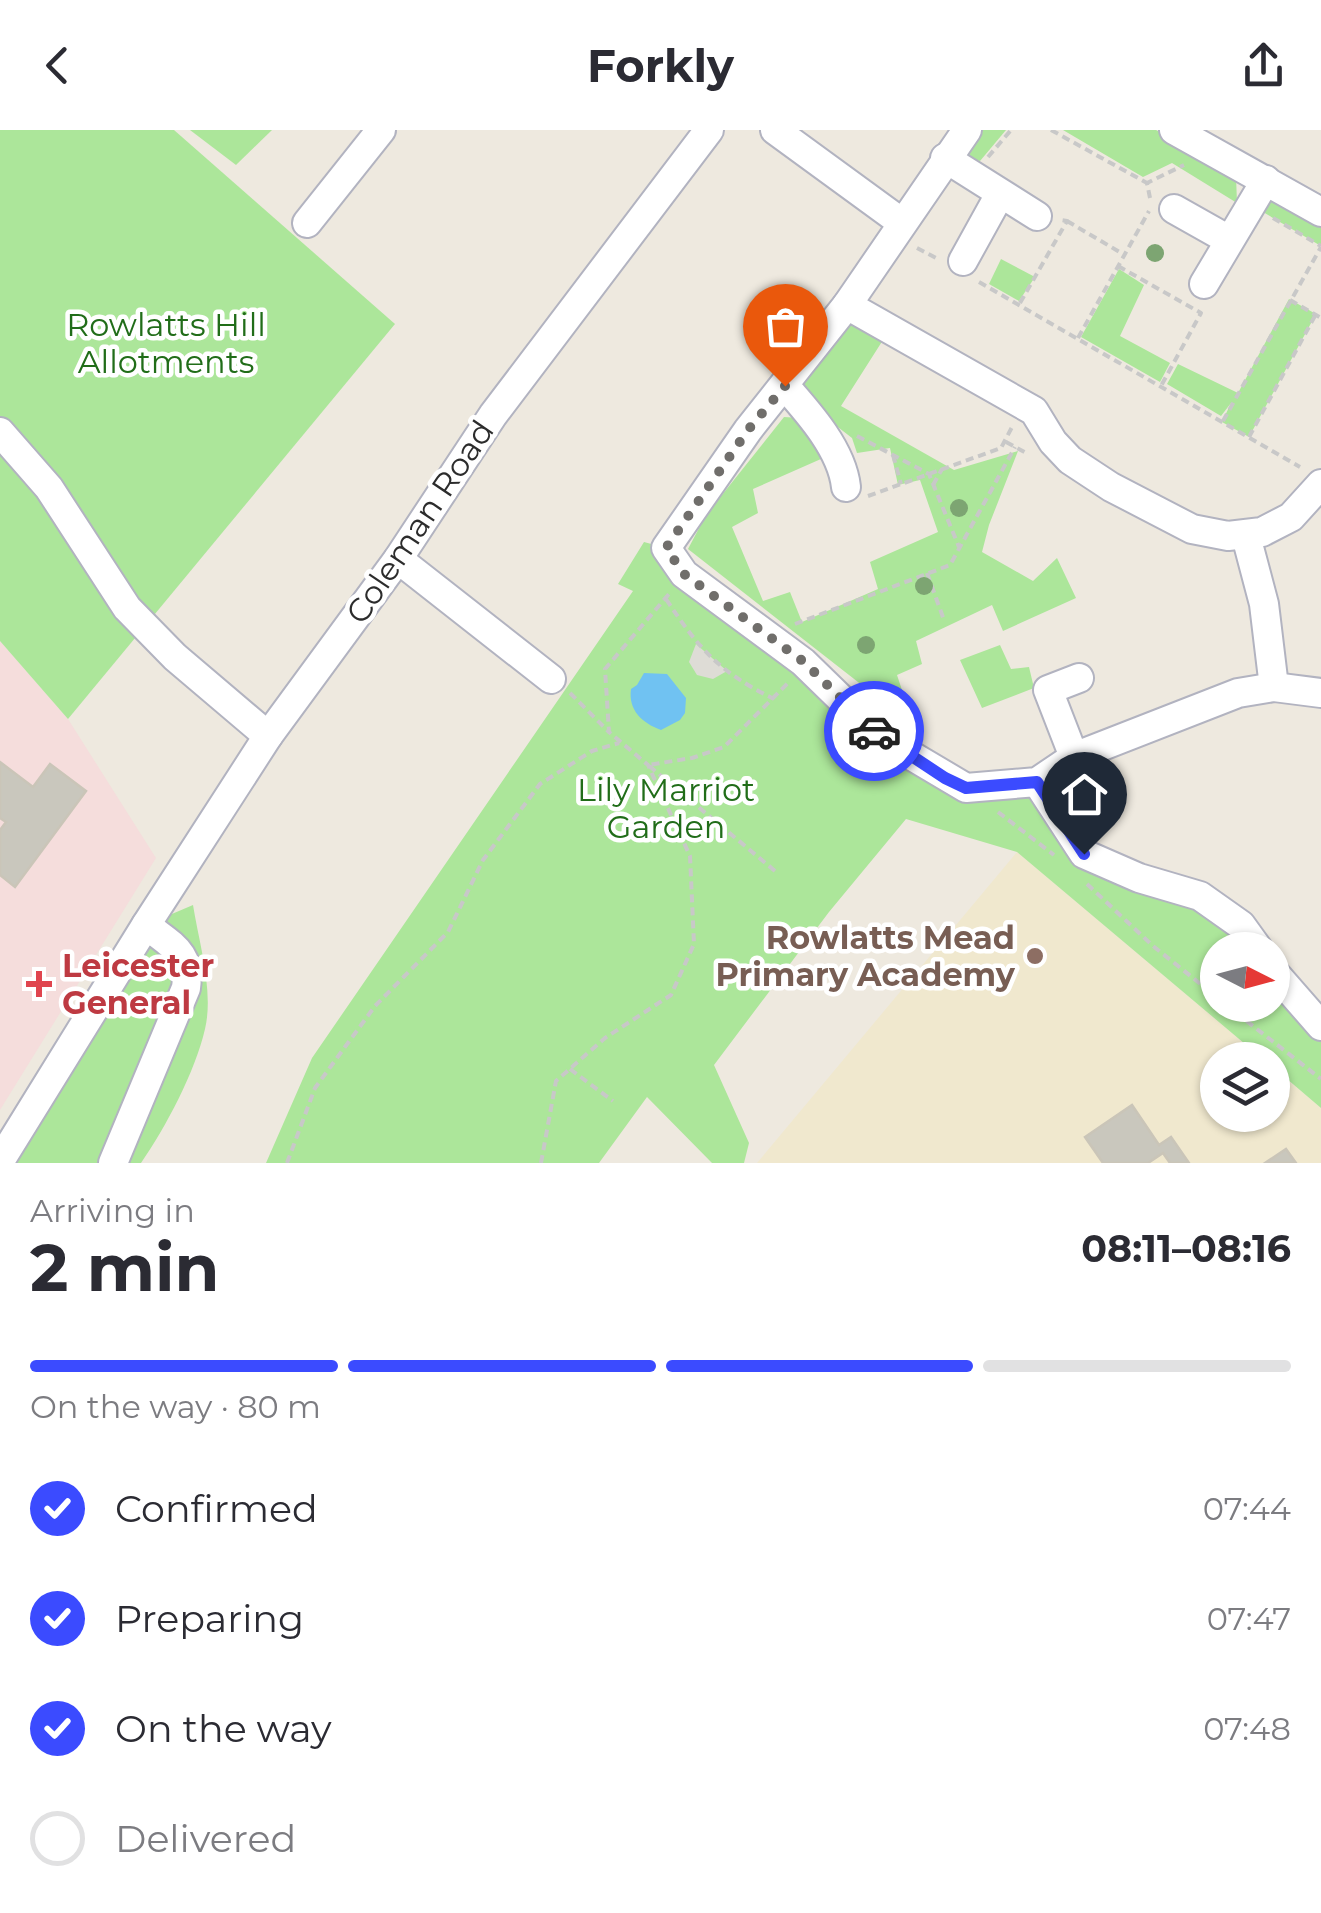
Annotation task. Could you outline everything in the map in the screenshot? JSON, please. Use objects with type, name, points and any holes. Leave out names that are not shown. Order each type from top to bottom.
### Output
[{"type":"street","points":[[307,222],[381,130]]},
{"type":"street","name":"Coleman Road","points":[[0,1161],[268,736],[398,560],[493,415],[710,130]]},
{"type":"street","points":[[775,130],[902,222]]},
{"type":"street","points":[[967,130],[848,306],[748,430],[666,548],[684,574],[769,634],[826,682],[880,737],[966,788],[1037,782],[1074,758],[1238,694],[1274,687],[1321,693]]},
{"type":"street","points":[[1174,130],[1321,212]]},
{"type":"street","points":[[945,158],[1037,216]]},
{"type":"street","points":[[1204,284],[1266,180]]},
{"type":"street","points":[[968,270],[1000,194]]},
{"type":"street","points":[[1174,208],[1229,240]]},
{"type":"street","points":[[848,306],[1034,411],[1053,442],[1070,460],[1111,487],[1192,529],[1246,536],[1290,517],[1314,477]]},
{"type":"street","points":[[785,386],[808,412],[837,458],[846,486]]},
{"type":"street","points":[[0,432],[50,488],[127,608],[175,657],[268,736]]},
{"type":"street","points":[[1246,536],[1264,604],[1274,687]]},
{"type":"street","points":[[398,560],[551,678]]},
{"type":"street","points":[[1074,758],[1048,690],[1079,678]]},
{"type":"street","points":[[1037,782],[1084,854],[1138,878],[1200,896],[1241,924],[1246,932]]},
{"type":"street","points":[[113,1163],[186,988],[189,966],[180,953],[146,925]]},
{"type":"street","points":[[1290,991],[1321,1026]]},
{"type":"path","points":[[971,177],[1011,130]]},
{"type":"path","points":[[1051,130],[1147,183],[1152,208],[1078,338]]},
{"type":"path","points":[[1147,183],[1185,164],[1204,147]]},
{"type":"path","points":[[1222,422],[1321,246],[1251,205]]},
{"type":"path","points":[[1037,216],[1067,221],[1124,254]]},
{"type":"path","points":[[1020,304],[1067,221]]},
{"type":"path","points":[[1118,266],[1201,313],[1160,386]]},
{"type":"path","points":[[968,270],[1314,477]]},
{"type":"path","points":[[1250,437],[1318,316],[1290,300]]},
{"type":"path","points":[[846,486],[851,502],[1000,448],[1024,405]]},
{"type":"path","points":[[848,431],[929,474],[959,548]]},
{"type":"path","points":[[769,634],[950,564],[1015,447]]},
{"type":"path","points":[[893,455],[901,484]]},
{"type":"path","points":[[933,485],[942,469]]},
{"type":"path","points":[[928,573],[944,620]]},
{"type":"path","points":[[609,732],[606,670],[684,574]]},
{"type":"path","points":[[648,766],[724,747],[774,699],[741,683],[700,649],[665,598]]},
{"type":"path","points":[[551,678],[620,742],[775,871]]},
{"type":"path","points":[[287,1163],[315,1088],[375,1006],[448,932],[482,860],[540,784],[592,751],[620,742]]},
{"type":"path","points":[[541,1163],[556,1081],[604,1038],[671,995],[694,944],[690,856],[648,766]]},
{"type":"path","points":[[966,788],[1055,857]]},
{"type":"path","points":[[1082,880],[1200,983]]},
{"type":"path","points":[[1248,1022],[1321,1079]]},
{"type":"path","points":[[570,1069],[613,1101]]},
{"type":"shaded area","name":"Leicester General","points":[[0,641],[68,719],[156,858],[0,1110]]},
{"type":"shaded area","points":[[696,644],[727,671],[713,679],[697,675],[689,662]]},
{"type":"shaded area","name":"Rowlatts Mead Primary Academy","points":[[1017,852],[1200,1006],[1200,1022],[1219,1022],[1243,1042],[1200,1042],[1200,1132],[1290,1132],[1290,1082],[1321,1108],[1321,1163],[757,1163]]},
{"type":"green space","name":"Rowlatts Hill Allotments","points":[[0,130],[174,130],[395,324],[68,719],[0,641]]},
{"type":"green space","points":[[190,130],[272,130],[236,165]]},
{"type":"green space","points":[[982,130],[1006,130],[980,161],[969,158],[970,145]]},
{"type":"green space","points":[[1063,130],[1156,130],[1236,176],[1237,203],[1172,163],[1143,177]]},
{"type":"green space","points":[[1266,180],[1321,212],[1321,246],[1251,205]]},
{"type":"green space","points":[[1001,259],[1035,277],[1019,301],[989,284]]},
{"type":"green space","points":[[1119,269],[1144,285],[1120,336],[1170,363],[1160,382],[1081,337]]},
{"type":"green space","points":[[1289,299],[1316,314],[1249,437],[1222,422],[1231,403],[1221,416],[1167,384],[1178,364],[1238,393]]},
{"type":"green space","points":[[846,307],[890,329],[841,406],[954,470],[1018,451],[982,552],[1033,581],[1057,558],[1076,598],[1003,631],[992,605],[916,641],[922,664],[897,675],[925,759],[881,715],[881,700],[688,549],[706,515],[784,417],[800,418],[830,455],[753,489],[758,513],[732,527],[763,601],[790,592],[802,622],[878,589],[870,562],[938,532],[920,480],[898,485],[890,448],[857,453],[852,438],[785,386]]},
{"type":"green space","name":"Lily Marriot Garden","points":[[644,542],[666,548],[945,778],[1037,782],[1084,854],[1200,896],[1241,932],[1200,932],[1200,1006],[1017,852],[906,819],[829,912],[714,1065],[749,1143],[744,1163],[712,1163],[647,1097],[599,1163],[266,1163],[312,1058],[633,591],[618,584]]},
{"type":"green space","points":[[1000,645],[1011,669],[1029,667],[1034,688],[982,708],[960,660]]},
{"type":"green space","points":[[193,905],[207,983],[205,1029],[179,1099],[141,1163],[0,1163],[146,925]]},
{"type":"green space","name":"Lily Marriot Garden","points":[[1290,985],[1321,1024],[1321,1108],[1290,1082],[1290,1042],[1243,1042],[1219,1022],[1290,1022]]},
{"type":"water","points":[[644,673],[667,674],[686,698],[680,720],[661,730],[642,719],[632,703],[631,689]]},
{"type":"building","points":[[0,762],[33,787],[50,764],[86,791],[15,887],[0,875],[0,830],[6,822],[0,818]]},
{"type":"building","points":[[1132,1105],[1159,1145],[1171,1137],[1189,1163],[1170,1163],[1163,1153],[1148,1163],[1103,1163],[1085,1137]]},
{"type":"building","points":[[1286,1149],[1296,1163],[1265,1163]]},
{"type":"way so far","points":[[785,386],[748,430],[666,548],[684,574],[804,662],[874,731]]},
{"type":"place","name":"Rowlatts Mead Primary Academy","points":[[1035,956]]},
{"type":"place","name":"Leicester General","points":[[39,984]]},
{"type":"route","points":[[874,731],[966,788],[1037,782],[1084,854]]}]
